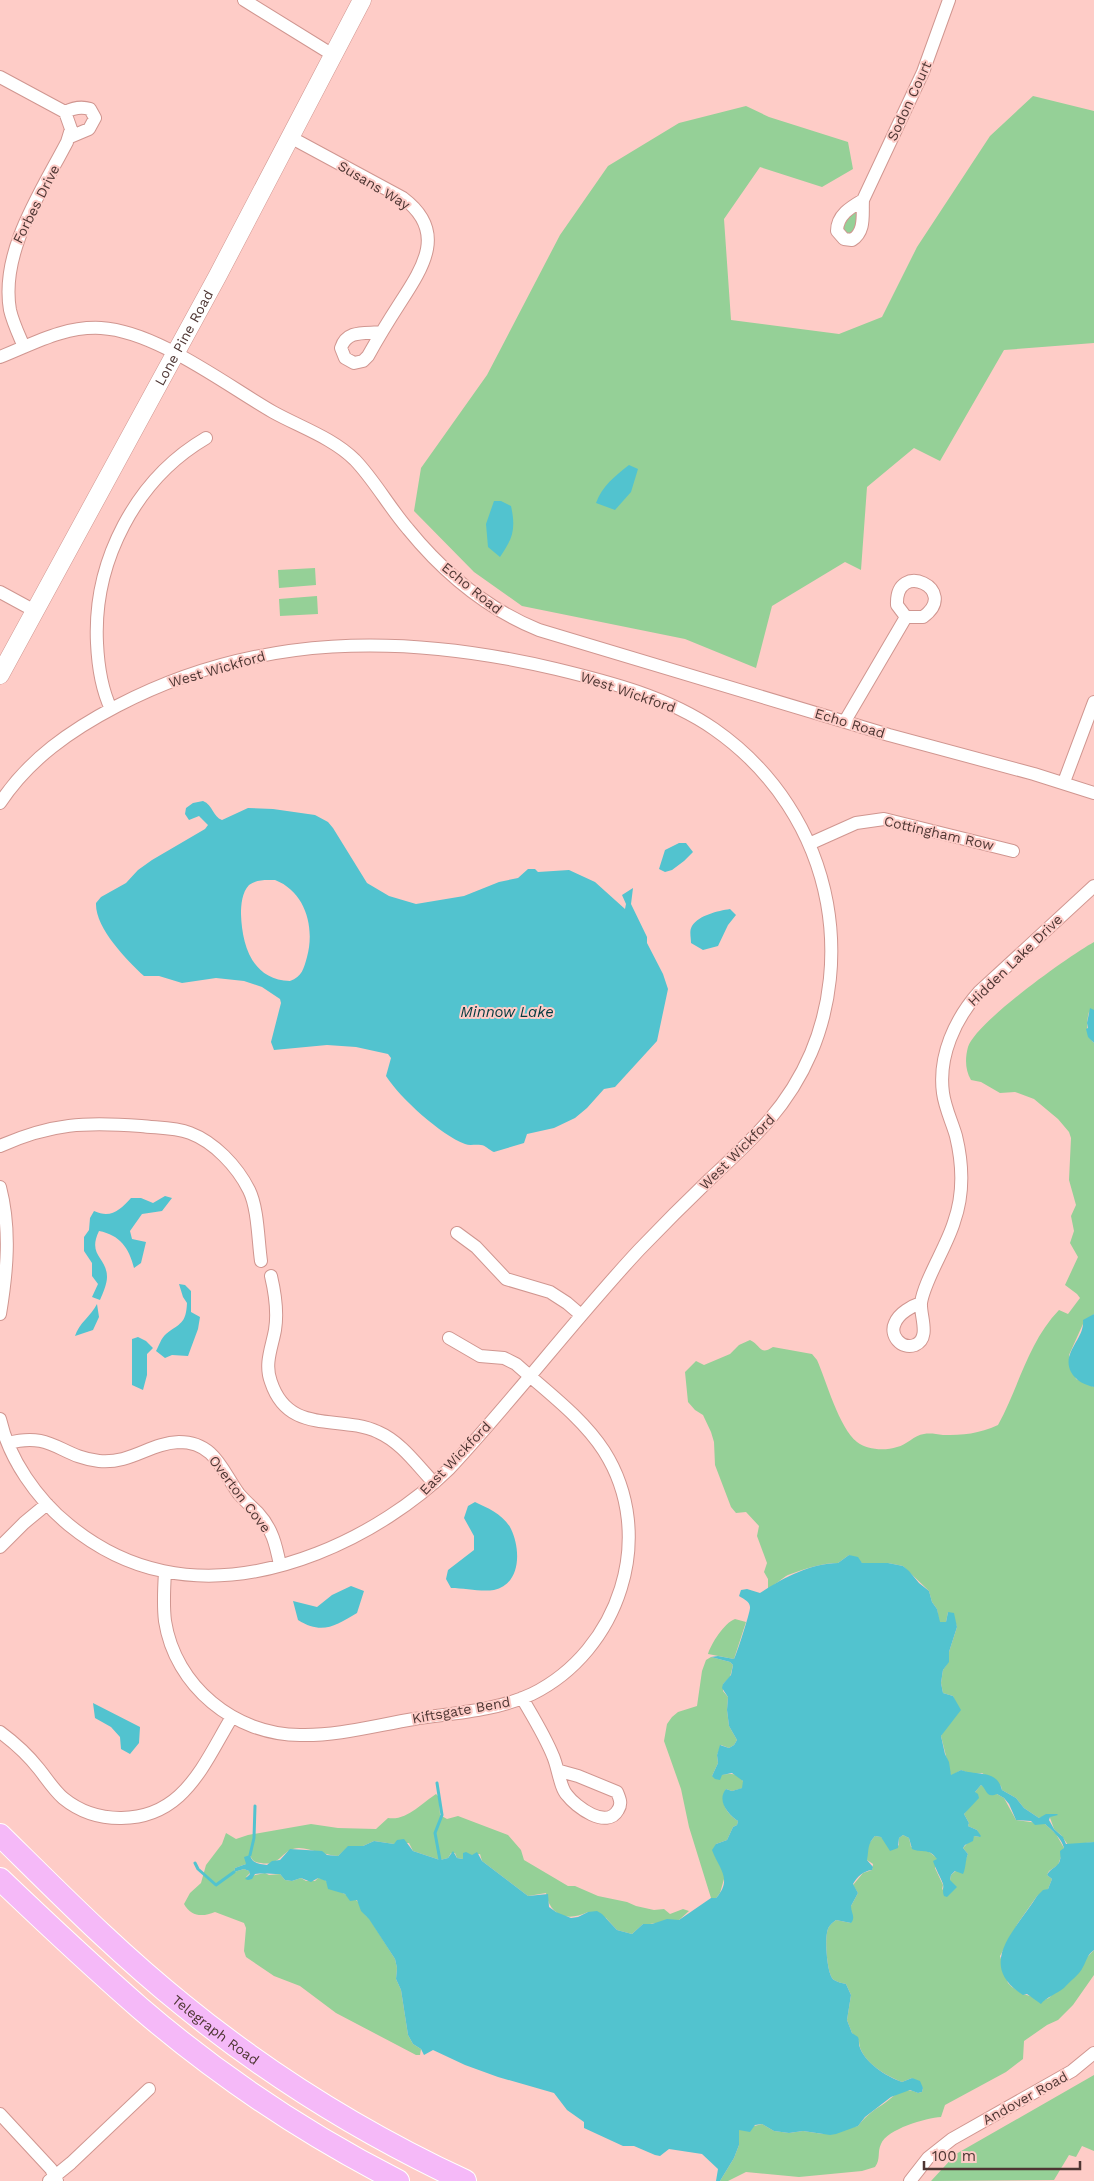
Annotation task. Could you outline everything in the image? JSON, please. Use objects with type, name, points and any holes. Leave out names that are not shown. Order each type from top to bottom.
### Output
[{"type":"highway","name":"Telegraph Road","points":[[0,1834],[128,1958],[219,2034],[276,2075],[349,2121],[397,2148],[465,2181]]},
{"type":"highway","points":[[0,1879],[126,1996],[194,2051],[267,2105],[349,2155],[398,2181]]},
{"type":"street","points":[[244,0],[334,54]]},
{"type":"street","name":"Lone Pine Road","points":[[0,675],[175,354],[362,0]]},
{"type":"street","name":"Sodon Court","points":[[863,200],[923,72],[948,0]]},
{"type":"street","points":[[0,77],[67,117],[85,108],[90,109],[95,118],[89,129],[70,137]]},
{"type":"street","name":"Forbes Drive","points":[[24,347],[9,304],[7,285],[10,260],[21,230],[70,137],[67,117]]},
{"type":"street","name":"Susans Way","points":[[290,137],[403,198],[416,210],[425,224],[428,240],[424,264],[382,332]]},
{"type":"street","name":"Echo Road","points":[[0,357],[62,332],[100,328],[131,333],[175,354],[345,452],[364,470],[407,529],[428,552],[478,596],[511,618],[539,630],[889,735],[1064,782],[1094,793]]},
{"type":"street","points":[[111,709],[106,699],[100,673],[96,632],[101,588],[111,552],[127,520],[149,487],[172,463],[192,446],[206,438]]},
{"type":"street","points":[[0,592],[35,611]]},
{"type":"street","points":[[845,721],[906,617]]},
{"type":"street","name":"West Wickford","points":[[0,803],[17,780],[50,747],[111,709],[160,685],[207,668],[242,659],[288,650],[347,645],[389,645],[442,649],[521,662],[572,673],[649,696],[704,723],[743,753],[768,779],[791,809],[809,844],[818,866],[826,898],[830,927],[831,966],[824,1012],[812,1052],[785,1102],[767,1125],[653,1236],[581,1315],[530,1376]]},
{"type":"street","points":[[1064,782],[1094,702]]},
{"type":"street","name":"Cottingham Row","points":[[809,844],[856,823],[884,819],[1013,851]]},
{"type":"street","name":"Hidden Lake Drive","points":[[921,1303],[950,1233],[961,1194],[959,1151],[945,1106],[942,1078],[952,1032],[968,1004],[979,992],[1094,886]]},
{"type":"street","points":[[0,1146],[38,1131],[71,1124],[169,1128],[190,1133],[219,1151],[245,1183],[252,1199],[261,1261]]},
{"type":"street","points":[[0,1187],[6,1222],[7,1260],[0,1314]]},
{"type":"street","points":[[457,1233],[476,1247],[506,1279],[550,1292],[581,1315]]},
{"type":"street","points":[[271,1276],[276,1321],[269,1352],[268,1371],[270,1381],[280,1399],[294,1412],[313,1421],[358,1425],[379,1432],[399,1446],[434,1484]]},
{"type":"street","name":"Kiftsgate Bend","points":[[166,1572],[164,1606],[166,1623],[176,1655],[195,1686],[216,1706],[232,1717],[248,1725],[272,1732],[312,1735],[484,1708],[522,1698],[547,1686],[571,1667],[584,1655],[601,1633],[620,1594],[629,1547],[628,1524],[616,1475],[604,1451],[581,1423],[530,1376],[510,1360],[480,1356],[449,1338]]},
{"type":"street","name":"East Wickford","points":[[0,1418],[8,1443],[22,1468],[47,1504],[73,1527],[102,1547],[143,1566],[166,1572],[207,1575],[226,1574],[280,1565],[317,1553],[357,1535],[394,1514],[434,1484],[530,1376]]},
{"type":"street","name":"Overton Cove","points":[[8,1443],[27,1439],[44,1440],[78,1457],[101,1461],[125,1460],[170,1443],[181,1442],[203,1449],[220,1462],[240,1494],[265,1522],[275,1542],[280,1565]]},
{"type":"street","points":[[0,1547],[24,1523],[47,1504]]},
{"type":"street","points":[[522,1698],[553,1754],[560,1771],[563,1790],[575,1802],[599,1817],[606,1818],[616,1814],[620,1806],[620,1798],[617,1792],[578,1776],[560,1771]]},
{"type":"street","points":[[0,1732],[22,1750],[54,1789],[70,1803],[81,1810],[101,1816],[126,1818],[158,1810],[179,1796],[196,1775],[232,1717]]},
{"type":"street","name":"Andover Road","points":[[910,2181],[939,2148],[1077,2068],[1094,2053]]},
{"type":"street","points":[[53,2180],[149,2089]]},
{"type":"street","points":[[0,2114],[52,2170],[53,2180]]},
{"type":"green space","points":[[1033,96],[1094,111],[1094,343],[1004,350],[940,461],[914,448],[867,487],[861,570],[845,562],[772,606],[756,668],[685,639],[522,606],[474,572],[414,511],[421,468],[487,375],[560,235],[608,166],[679,123],[746,106],[769,117],[848,142],[853,169],[822,187],[760,167],[724,219],[731,320],[839,334],[882,317],[917,247],[990,136]]},
{"type":"green space","points":[[855,212],[858,223],[851,234],[846,233],[843,228],[844,221]]},
{"type":"green space","points":[[315,568],[316,585],[279,588],[278,570]]},
{"type":"green space","points":[[317,596],[318,614],[280,616],[279,599]]},
{"type":"green space","points":[[1094,942],[1094,1010],[1089,1012],[1087,1024],[1089,1037],[1094,1043],[1094,1314],[1083,1324],[1069,1355],[1076,1379],[1094,1387],[1094,1842],[1068,1845],[1054,1829],[1049,1815],[1039,1818],[1024,1808],[1016,1798],[1002,1790],[1001,1786],[982,1773],[971,1774],[961,1770],[951,1776],[941,1736],[957,1706],[953,1696],[943,1693],[941,1683],[943,1670],[947,1664],[957,1627],[954,1618],[948,1612],[946,1622],[939,1622],[937,1609],[932,1602],[929,1591],[903,1566],[888,1563],[862,1563],[849,1555],[838,1563],[819,1565],[788,1575],[768,1589],[768,1579],[764,1572],[767,1563],[757,1536],[759,1526],[746,1512],[736,1513],[731,1507],[715,1465],[714,1442],[711,1432],[703,1415],[688,1402],[685,1372],[696,1361],[704,1365],[730,1354],[739,1345],[750,1340],[762,1350],[773,1347],[812,1354],[817,1360],[844,1426],[857,1442],[871,1448],[897,1447],[924,1434],[964,1434],[978,1432],[998,1425],[1039,1336],[1059,1310],[1068,1314],[1080,1298],[1065,1285],[1078,1257],[1070,1243],[1074,1231],[1071,1216],[1076,1205],[1069,1180],[1071,1138],[1069,1132],[1058,1119],[1034,1099],[1015,1092],[1000,1093],[981,1082],[971,1080],[967,1068],[967,1051],[975,1036],[1005,1006],[1045,975]]},
{"type":"green space","points":[[735,1619],[746,1622],[734,1659],[708,1654],[718,1634]]},
{"type":"green space","points":[[711,1657],[730,1662],[733,1665],[730,1677],[723,1684],[723,1691],[728,1697],[729,1726],[737,1740],[729,1748],[721,1745],[717,1755],[718,1763],[712,1776],[736,1775],[742,1780],[744,1785],[743,1788],[732,1791],[726,1789],[724,1794],[725,1808],[738,1821],[727,1840],[716,1844],[715,1856],[724,1872],[724,1879],[720,1893],[716,1898],[711,1898],[689,1827],[681,1789],[664,1741],[667,1724],[672,1717],[678,1712],[697,1706],[702,1671],[706,1660]]},
{"type":"green space","points":[[981,1785],[1004,1798],[1016,1820],[1045,1824],[1056,1834],[1064,1848],[1058,1865],[1049,1871],[1047,1875],[1052,1879],[1048,1889],[1037,1896],[1018,1923],[1000,1956],[1008,1983],[1023,1994],[1044,2000],[1049,1998],[1094,1950],[1094,1975],[1073,2005],[1058,2020],[1047,2025],[1024,2041],[1023,2059],[1006,2072],[945,2105],[941,2117],[908,2125],[891,2134],[881,2144],[875,2167],[862,2171],[799,2177],[746,2172],[728,2181],[720,2181],[734,2158],[739,2145],[739,2130],[762,2124],[774,2131],[789,2133],[803,2131],[823,2134],[858,2126],[872,2112],[902,2091],[922,2092],[923,2088],[912,2078],[902,2082],[881,2071],[863,2055],[859,2041],[852,2033],[847,2020],[851,1995],[846,1984],[834,1980],[830,1972],[826,1937],[830,1925],[836,1920],[851,1923],[851,1906],[858,1893],[853,1885],[863,1873],[872,1870],[873,1864],[867,1860],[867,1846],[875,1836],[881,1837],[895,1848],[899,1845],[899,1838],[903,1835],[909,1838],[911,1847],[928,1851],[938,1859],[935,1868],[943,1885],[942,1890],[950,1880],[951,1875],[964,1864],[968,1854],[963,1848],[974,1836],[980,1837],[977,1830],[968,1826],[969,1823],[964,1814],[971,1805],[975,1792]]},
{"type":"green space","points":[[436,1794],[439,1797],[440,1815],[447,1819],[458,1816],[508,1835],[521,1850],[524,1860],[568,1886],[575,1886],[598,1896],[627,1902],[636,1906],[654,1910],[664,1909],[670,1914],[683,1909],[689,1911],[679,1920],[643,1924],[632,1934],[617,1930],[606,1918],[588,1912],[573,1916],[561,1915],[551,1907],[546,1893],[528,1896],[482,1861],[480,1854],[464,1856],[463,1859],[457,1858],[455,1853],[451,1853],[448,1858],[440,1860],[413,1851],[409,1843],[394,1844],[374,1841],[363,1846],[349,1846],[338,1856],[299,1848],[289,1851],[268,1864],[256,1862],[250,1855],[246,1864],[235,1868],[234,1872],[244,1869],[249,1871],[250,1873],[246,1877],[265,1873],[269,1875],[280,1874],[285,1880],[292,1881],[301,1878],[306,1881],[315,1881],[318,1878],[324,1879],[335,1889],[358,1901],[364,1914],[369,1918],[395,1959],[397,1968],[396,1979],[401,1990],[408,2035],[413,2044],[421,2049],[420,2055],[416,2055],[336,2013],[300,1986],[274,1976],[246,1957],[244,1951],[246,1928],[244,1923],[215,1912],[206,1915],[194,1914],[184,1904],[190,1893],[201,1883],[206,1865],[222,1844],[226,1833],[236,1839],[248,1835],[311,1824],[338,1828],[376,1829],[388,1818],[402,1817],[408,1814]]},
{"type":"green space","points":[[1094,2075],[1094,2151],[1082,2146],[1076,2157],[1069,2155],[1054,2180],[931,2181],[956,2154]]},
{"type":"water","points":[[629,465],[638,469],[631,492],[615,510],[596,503],[605,486]]},
{"type":"water","points":[[494,501],[501,501],[511,506],[513,521],[511,539],[500,557],[488,547],[486,524]]},
{"type":"water","name":"Minnow Lake","points":[[203,801],[222,820],[248,808],[273,809],[315,815],[328,822],[333,828],[367,883],[389,896],[416,904],[464,896],[499,882],[518,878],[528,869],[535,869],[538,872],[569,870],[595,882],[625,909],[626,904],[622,895],[633,888],[631,904],[668,989],[657,1041],[615,1087],[604,1089],[575,1118],[554,1128],[527,1134],[524,1143],[494,1152],[483,1145],[467,1145],[444,1133],[411,1105],[386,1076],[391,1058],[388,1054],[356,1047],[327,1045],[274,1050],[271,1042],[281,1003],[280,999],[262,987],[244,981],[216,978],[182,983],[159,976],[144,976],[113,943],[97,913],[96,903],[101,897],[126,883],[138,870],[152,860],[205,829],[208,825],[199,816],[189,820],[185,814],[186,808],[193,803]],"holes":[[[275,880],[286,886],[301,902],[306,912],[310,934],[307,957],[303,968],[300,975],[290,981],[277,979],[258,968],[247,949],[241,914],[243,895],[252,883]]]},
{"type":"water","points":[[679,843],[686,843],[693,852],[672,870],[665,872],[659,869],[665,850]]},
{"type":"water","points":[[730,909],[736,915],[728,925],[718,946],[703,950],[691,943],[691,930],[695,922],[709,914]]},
{"type":"water","points":[[1090,1008],[1094,1010],[1094,1043],[1088,1037],[1086,1029],[1088,1028]]},
{"type":"water","points":[[165,1196],[172,1198],[162,1211],[142,1214],[130,1231],[132,1239],[146,1242],[141,1263],[134,1268],[129,1254],[118,1239],[99,1231],[95,1246],[106,1270],[107,1280],[100,1300],[92,1297],[98,1284],[92,1276],[92,1263],[84,1251],[84,1237],[89,1230],[90,1218],[94,1211],[110,1214],[123,1206],[131,1198],[141,1198],[153,1203]]},
{"type":"water","points":[[179,1284],[185,1285],[191,1291],[191,1312],[200,1317],[198,1329],[188,1356],[172,1355],[165,1358],[156,1351],[164,1336],[184,1319],[186,1310],[187,1303]]},
{"type":"water","points":[[97,1304],[99,1317],[93,1330],[75,1336],[79,1327]]},
{"type":"water","points":[[1094,1314],[1094,1387],[1084,1384],[1075,1378],[1071,1372],[1069,1358],[1081,1333],[1083,1320]]},
{"type":"water","points":[[138,1337],[146,1341],[153,1348],[147,1354],[147,1375],[143,1390],[132,1385],[132,1339]]},
{"type":"water","points":[[475,1502],[495,1512],[504,1520],[514,1537],[517,1556],[514,1574],[503,1587],[494,1590],[451,1588],[446,1579],[448,1570],[474,1550],[474,1536],[464,1518],[468,1506]]},
{"type":"water","points":[[849,1555],[858,1557],[862,1563],[888,1563],[903,1566],[929,1591],[932,1602],[937,1609],[940,1622],[946,1622],[948,1612],[954,1613],[957,1627],[949,1652],[949,1662],[943,1670],[941,1683],[943,1693],[953,1696],[961,1710],[941,1736],[951,1775],[961,1770],[991,1776],[996,1779],[1002,1790],[1016,1798],[1024,1808],[1039,1818],[1046,1814],[1057,1814],[1050,1817],[1049,1820],[1054,1829],[1063,1837],[1066,1844],[1094,1842],[1094,1950],[1088,1956],[1082,1970],[1064,1988],[1041,2004],[1027,1994],[1023,1995],[1009,1983],[1002,1971],[1001,1959],[1004,1947],[1011,1934],[1037,1896],[1043,1890],[1048,1889],[1052,1879],[1047,1875],[1059,1862],[1060,1851],[1064,1848],[1054,1832],[1045,1824],[1035,1825],[1031,1821],[1016,1820],[1009,1804],[1004,1798],[997,1794],[989,1794],[981,1785],[975,1792],[979,1798],[964,1814],[969,1823],[968,1826],[977,1830],[981,1836],[974,1836],[973,1841],[963,1848],[968,1854],[964,1872],[963,1874],[955,1871],[951,1875],[950,1880],[957,1887],[947,1897],[943,1894],[943,1884],[933,1861],[937,1859],[934,1855],[912,1849],[909,1838],[903,1835],[899,1838],[898,1848],[890,1851],[881,1837],[875,1836],[872,1839],[867,1860],[873,1867],[872,1870],[861,1875],[853,1884],[858,1893],[851,1906],[852,1921],[851,1923],[836,1920],[828,1929],[826,1943],[828,1965],[835,1981],[846,1984],[851,1995],[847,2020],[852,2033],[858,2037],[859,2045],[866,2058],[876,2068],[889,2076],[902,2082],[912,2078],[920,2081],[923,2088],[922,2092],[918,2093],[910,2090],[891,2097],[865,2117],[858,2126],[830,2135],[803,2131],[789,2133],[774,2131],[762,2124],[755,2125],[750,2132],[739,2130],[739,2145],[734,2158],[720,2181],[716,2181],[718,2169],[702,2154],[669,2149],[660,2156],[634,2146],[623,2146],[584,2128],[584,2122],[567,2110],[554,2093],[498,2077],[465,2065],[433,2050],[424,2055],[421,2049],[413,2044],[408,2035],[401,1990],[396,1979],[397,1968],[395,1959],[369,1919],[361,1911],[357,1900],[350,1901],[345,1894],[328,1889],[326,1881],[318,1878],[311,1882],[301,1878],[292,1881],[285,1880],[280,1874],[255,1874],[252,1879],[248,1880],[245,1879],[250,1874],[249,1871],[244,1869],[234,1872],[235,1868],[246,1864],[244,1857],[250,1855],[254,1862],[267,1865],[272,1861],[280,1860],[290,1849],[322,1851],[327,1855],[338,1856],[348,1846],[363,1846],[374,1841],[394,1844],[397,1840],[404,1839],[413,1851],[440,1860],[448,1858],[453,1851],[457,1858],[463,1859],[463,1853],[466,1852],[472,1855],[477,1852],[482,1861],[528,1896],[548,1894],[549,1907],[571,1918],[597,1911],[617,1930],[632,1934],[643,1924],[652,1924],[667,1919],[679,1920],[711,1898],[716,1898],[721,1891],[724,1885],[723,1874],[712,1850],[716,1844],[727,1840],[738,1821],[725,1807],[722,1798],[726,1789],[732,1791],[742,1788],[743,1781],[732,1773],[722,1775],[720,1780],[712,1776],[718,1763],[717,1755],[720,1745],[729,1748],[737,1740],[729,1726],[728,1697],[722,1688],[731,1675],[733,1665],[730,1662],[711,1657],[718,1656],[734,1659],[750,1610],[748,1602],[739,1596],[741,1590],[747,1589],[760,1593],[797,1572],[838,1563]]},
{"type":"water","points":[[351,1586],[364,1591],[357,1613],[335,1625],[321,1628],[307,1625],[298,1620],[293,1601],[317,1607],[332,1595]]},
{"type":"water","points":[[93,1703],[140,1727],[139,1743],[130,1754],[121,1749],[120,1737],[111,1727],[95,1718]]},
{"type":"waterway","points":[[437,1783],[442,1815],[435,1833],[440,1860]]},
{"type":"waterway","points":[[250,1855],[254,1838],[255,1806]]},
{"type":"waterway","points":[[195,1863],[198,1869],[216,1885],[234,1872]]}]
